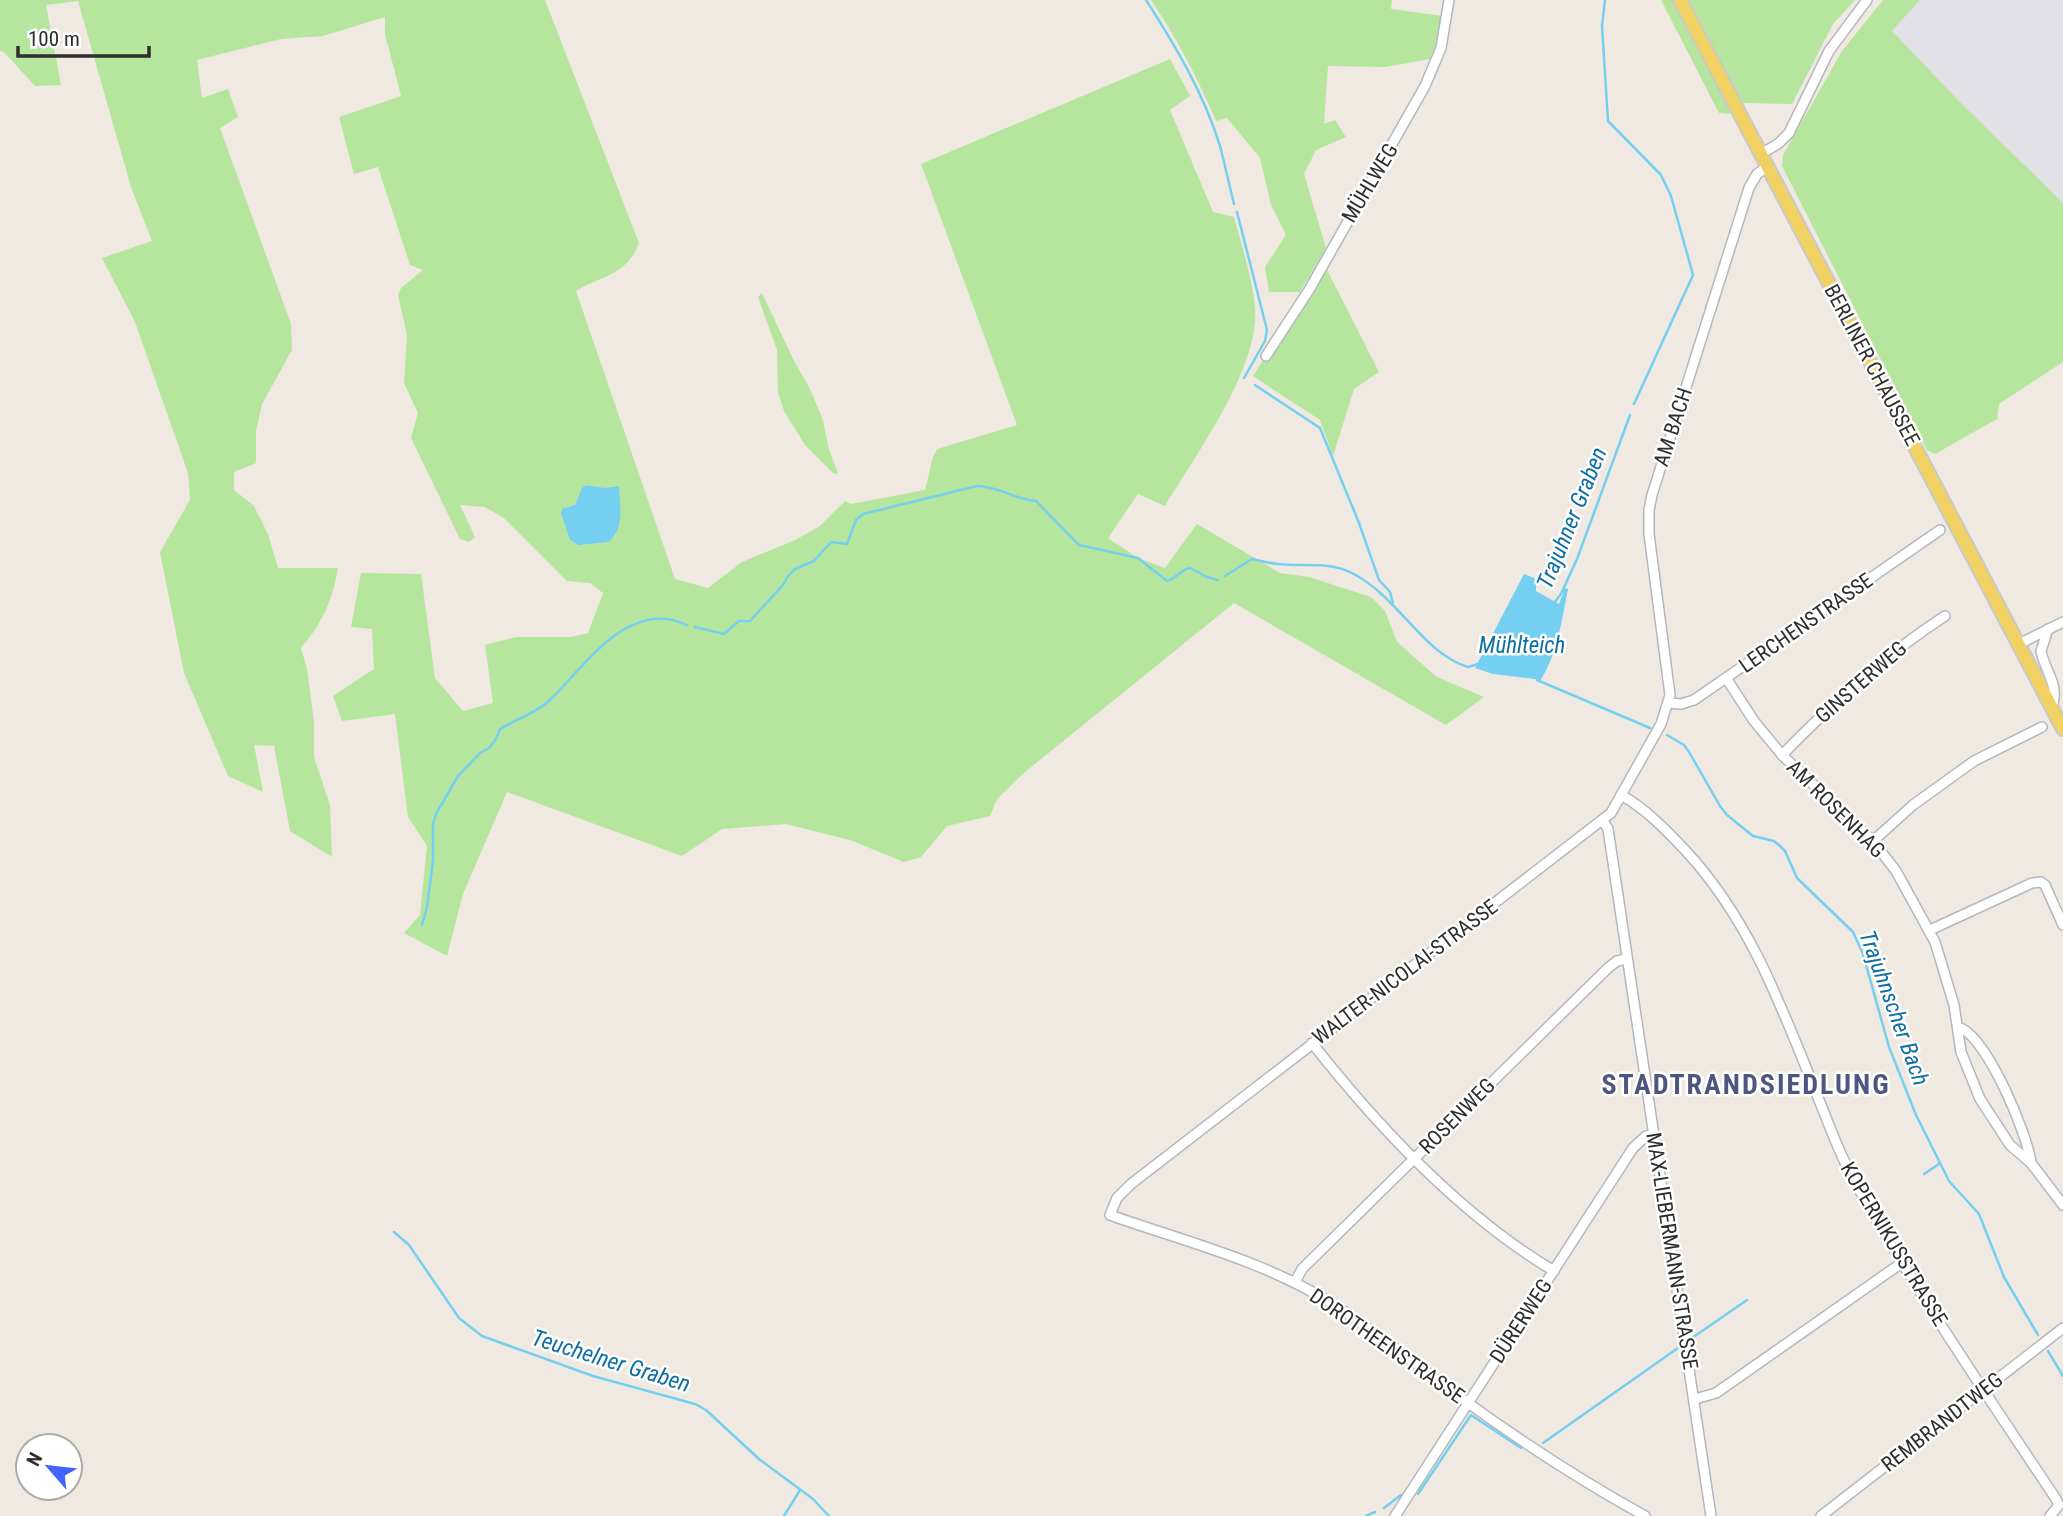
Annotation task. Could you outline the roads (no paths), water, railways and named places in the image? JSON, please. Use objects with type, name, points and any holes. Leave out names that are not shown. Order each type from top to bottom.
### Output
[{"type":"main road","name":"BERLINER CHAUSSEE","points":[[1681,0],[2063,729]]},
{"type":"street","name":"MÜHLWEG","points":[[1266,356],[1309,290],[1432,73],[1441,48],[1449,0]]},
{"type":"street","name":"AM BACH","points":[[1668,703],[1669,676],[1650,534],[1650,502],[1749,188],[1764,160],[1789,133],[1825,58],[1867,0]]},
{"type":"street","name":"LERCHENSTRASSE","points":[[1668,703],[1681,704],[1694,700],[1940,530]]},
{"type":"street","name":"GINSTERWEG","points":[[1782,755],[1874,666],[1945,616]]},
{"type":"street","points":[[2019,644],[2063,622]]},
{"type":"street","points":[[2048,629],[2041,651],[2054,682],[2052,707]]},
{"type":"street","name":"AM ROSENHAG","points":[[1726,678],[1754,721],[1782,755],[1873,841],[1896,870],[1930,930],[1948,980],[1961,1052],[1980,1099],[2010,1145],[2031,1163],[2063,1205]]},
{"type":"street","name":"WALTER-NICOLAI-STRASSE","points":[[1110,1215],[1117,1198],[1130,1184],[1603,821],[1611,813],[1661,724],[1668,703]]},
{"type":"street","points":[[1873,841],[1913,805],[1974,761],[2042,727]]},
{"type":"street","name":"KOPERNIKUSSTRASSE","points":[[1621,795],[1680,844],[1712,881],[1741,922],[1772,984],[1849,1171],[1983,1391],[2056,1499],[2059,1506],[2049,1516]]},
{"type":"street","name":"MAX-LIEBERMANN-STRASSE","points":[[1603,821],[1608,830],[1711,1516]]},
{"type":"street","points":[[1930,930],[2032,883],[2040,882],[2045,885],[2063,925]]},
{"type":"street","name":"ROSENWEG","points":[[1295,1282],[1302,1269],[1608,968],[1617,961],[1627,959]]},
{"type":"street","name":"AM ROSENHAG","points":[[1958,1027],[1969,1033],[1997,1076],[2025,1136],[2031,1163]]},
{"type":"street","points":[[1312,1043],[1361,1102],[1414,1158],[1462,1203],[1526,1253],[1554,1271]]},
{"type":"street","name":"DÜRERWEG","points":[[1395,1516],[1633,1147],[1646,1136],[1654,1134]]},
{"type":"street","name":"DOROTHEENSTRASSE","points":[[1110,1215],[1295,1282],[1346,1313],[1561,1468],[1645,1516]]},
{"type":"street","points":[[1695,1399],[1716,1393],[1903,1262]]},
{"type":"street","name":"REMBRANDTWEG","points":[[1821,1516],[2063,1328]]},
{"type":"water","points":[[586,485],[606,488],[619,486],[619,523],[609,542],[578,545],[570,540],[561,513],[563,508],[575,505]]},
{"type":"water","name":"Mühlteich","points":[[1524,574],[1536,579],[1536,591],[1559,604],[1565,588],[1568,589],[1555,649],[1540,681],[1493,674],[1475,668]]},
{"type":"waterway","points":[[1146,0],[1178,52],[1206,108],[1220,146],[1234,204]]},
{"type":"waterway","name":"Trajuhner Graben","points":[[1605,0],[1602,26],[1608,121],[1661,175],[1671,196],[1693,275],[1634,404]]},
{"type":"waterway","points":[[1237,212],[1267,330],[1265,341],[1244,378]]},
{"type":"waterway","points":[[1255,385],[1320,428],[1379,580],[1390,592],[1393,603]]},
{"type":"waterway","name":"Trajuhner Graben","points":[[1554,603],[1577,559],[1630,415]]},
{"type":"waterway","points":[[695,627],[724,634],[739,621],[750,621],[795,569],[814,561],[831,542],[847,544],[856,520],[863,514],[977,486],[1036,501],[1079,545],[1138,558],[1167,581],[1190,568],[1218,580]]},
{"type":"waterway","points":[[1225,576],[1252,559],[1278,564],[1343,569],[1369,583],[1437,650],[1468,667],[1478,664]]},
{"type":"waterway","points":[[422,925],[433,861],[433,824],[458,776],[480,753],[489,748],[500,729],[545,704],[587,660],[616,635],[648,620],[669,619],[687,625]]},
{"type":"waterway","name":"Trajuhnscher Bach","points":[[1537,680],[1650,728]]},
{"type":"waterway","name":"Trajuhnscher Bach","points":[[1667,735],[1684,745],[1727,815],[1753,836],[1774,841],[1780,846],[1797,878],[1853,932],[1863,954],[1889,1047],[1916,1115],[1949,1181],[1979,1214],[2004,1277],[2038,1335]]},
{"type":"waterway","name":"Teuchelner Graben","points":[[1924,1174],[1939,1164]]},
{"type":"waterway","name":"Teuchelner Graben","points":[[394,1232],[409,1245],[459,1318],[482,1336],[593,1376],[695,1404],[706,1410],[759,1459],[813,1499],[829,1516]]},
{"type":"waterway","name":"Teuchelner Graben","points":[[1692,1338],[1747,1300]]},
{"type":"waterway","name":"Teuchelner Graben","points":[[1543,1443],[1678,1348]]},
{"type":"waterway","name":"Trajuhnscher Bach","points":[[2048,1351],[2063,1376]]},
{"type":"waterway","name":"Teuchelner Graben","points":[[1418,1494],[1471,1415],[1521,1448]]},
{"type":"waterway","points":[[784,1516],[800,1490]]},
{"type":"waterway","name":"Teuchelner Graben","points":[[1384,1508],[1401,1495]]},
{"type":"waterway","name":"Teuchelner Graben","points":[[1366,1516],[1375,1512]]},
{"type":"district","name":"STADTRANDSIEDLUNG","points":[[1746,1084]]}]
